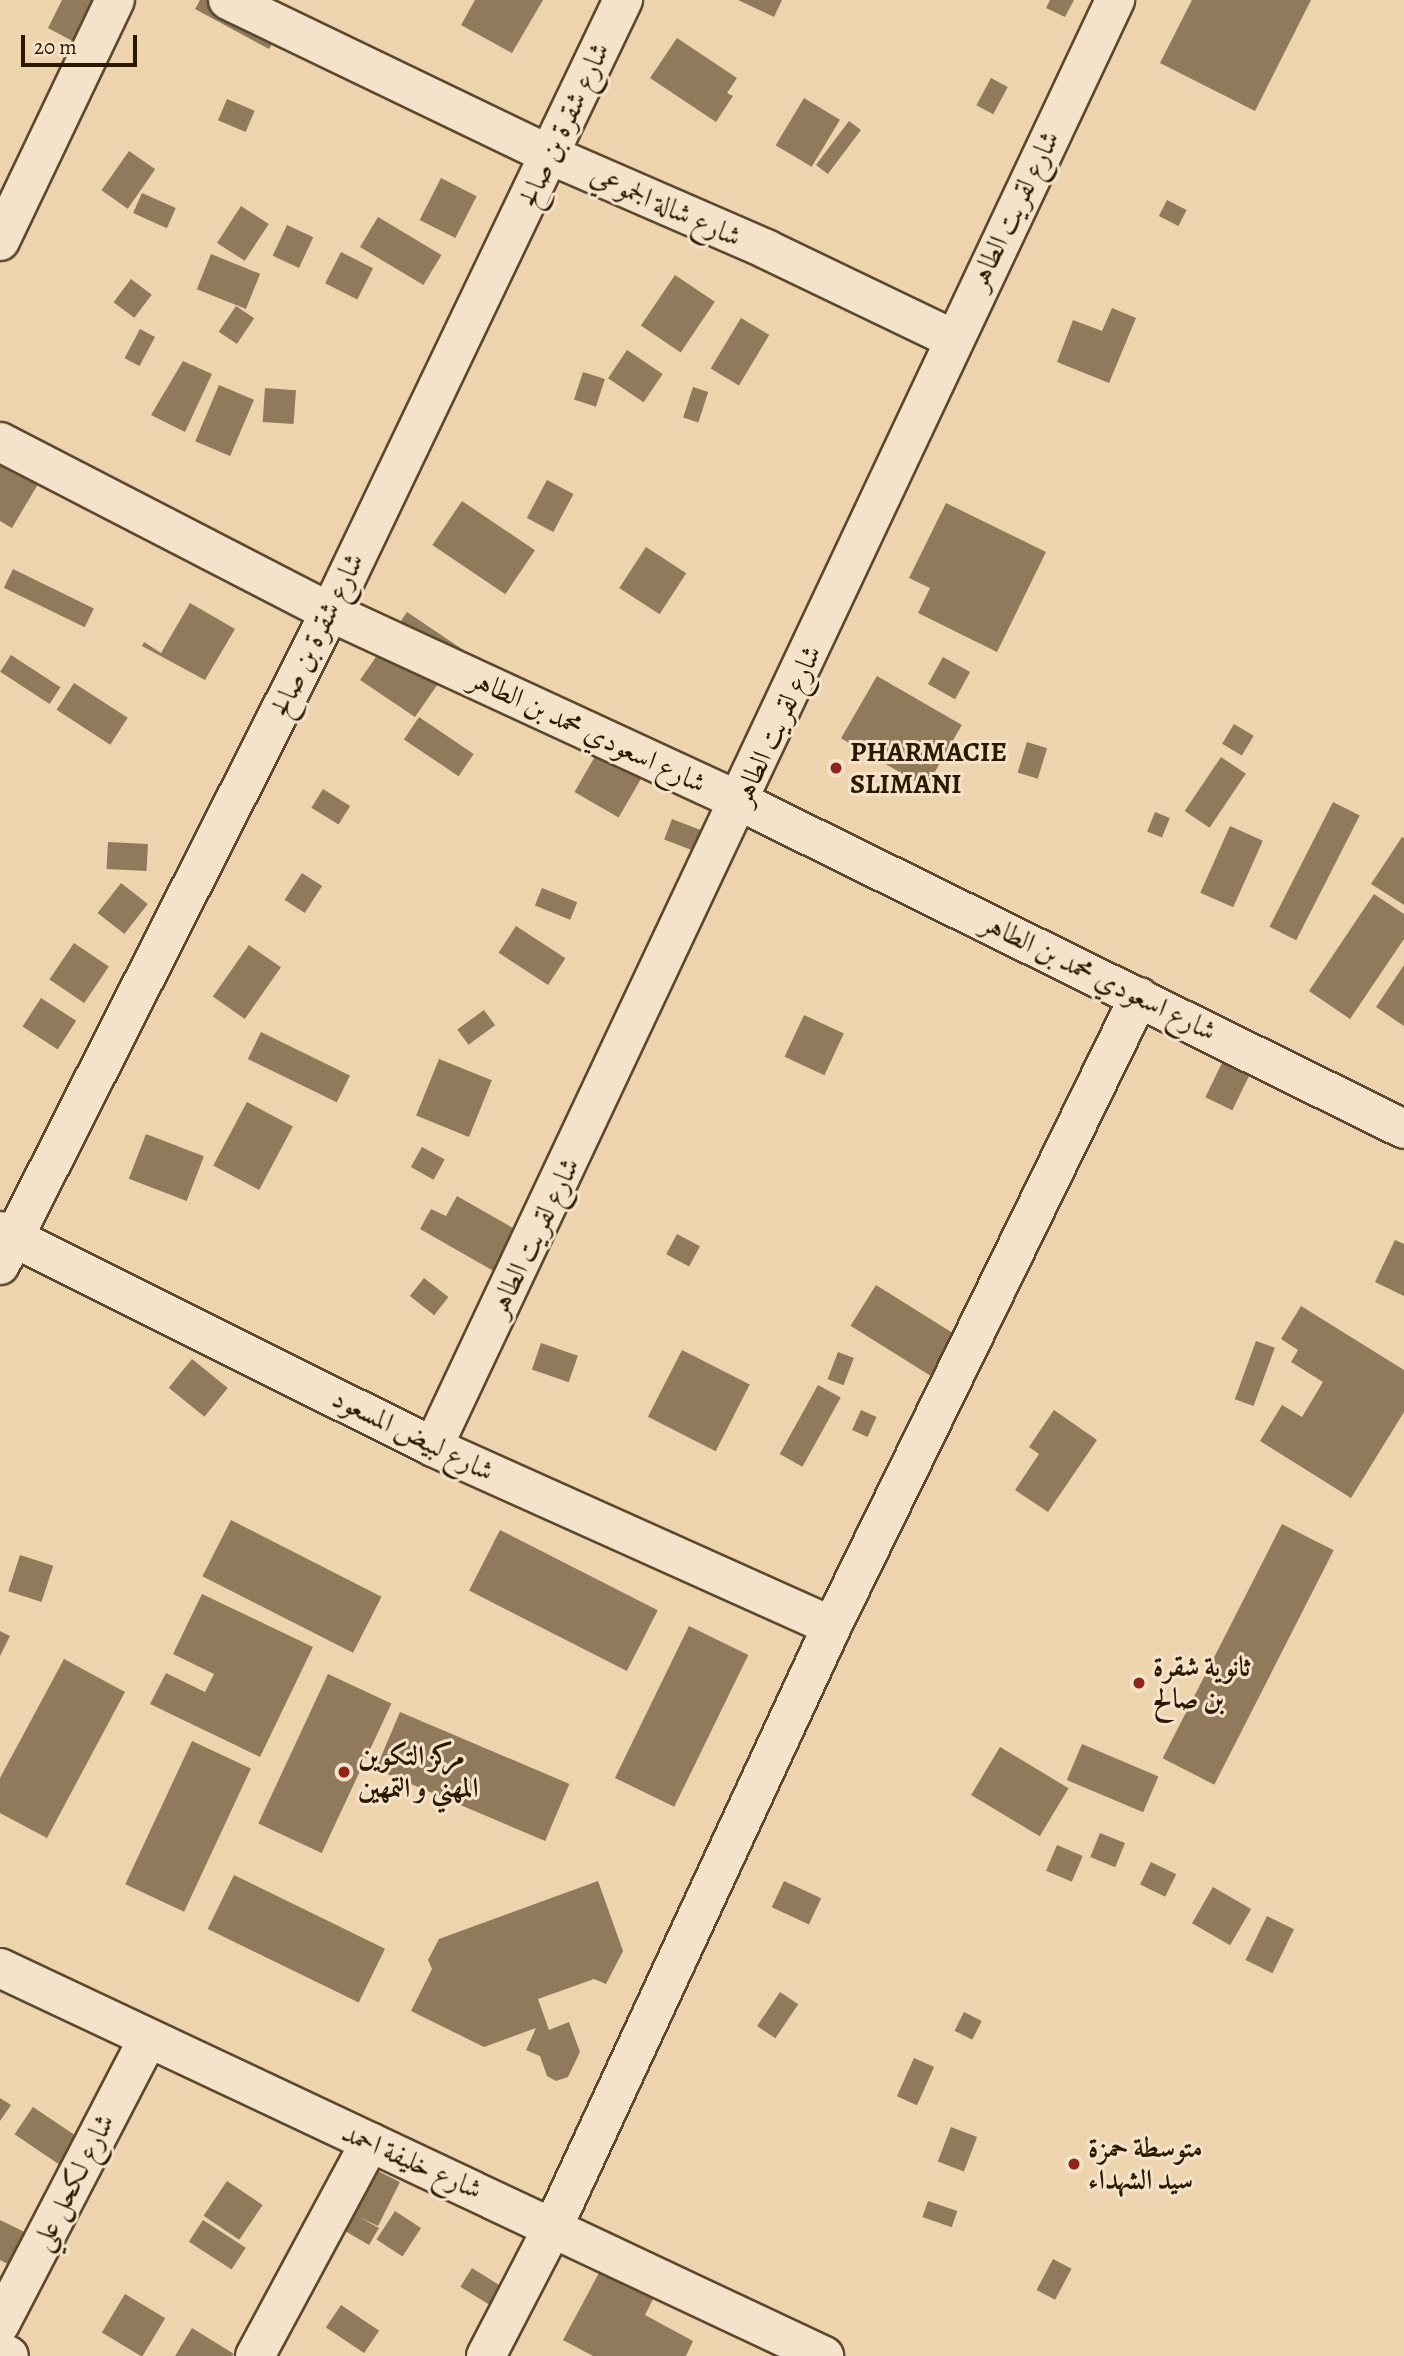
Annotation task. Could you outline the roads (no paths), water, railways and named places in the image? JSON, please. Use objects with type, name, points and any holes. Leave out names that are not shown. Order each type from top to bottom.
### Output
[{"type":"street","points":[[0,241],[116,0]]},
{"type":"street","name":"شارع شالة الجموعي","points":[[228,0],[550,155],[766,249],[953,339]]},
{"type":"street","name":"شارع شقرة بن صالح","points":[[4,1244],[330,612],[623,0]]},
{"type":"street","name":"شارع لقريت الطاهر","points":[[433,1447],[741,802],[953,339],[1115,0]]},
{"type":"street","name":"شارع اسعودي محمد بن الطاهر","points":[[0,442],[330,612],[741,802],[1404,1129]]},
{"type":"street","points":[[486,2356],[554,2225],[832,1626],[1139,997]]},
{"type":"street","name":"شارع لبيض المسعود","points":[[4,1244],[433,1447],[832,1626]]},
{"type":"street","name":"شارع خليفة احمد","points":[[0,1968],[147,2040],[554,2225],[770,2344],[824,2356]]},
{"type":"street","name":"شارع لكحل علي","points":[[0,2324],[147,2040]]},
{"type":"street","points":[[255,2356],[370,2142]]},
{"type":"street","points":[[0,2351],[9,2356]]},
{"type":"place","name":"PHARMACIE SLIMANI","points":[[836,768]]},
{"type":"place","name":"ثانوية شقرة بن صالح","points":[[1139,1683]]},
{"type":"place","name":"مركز التكوين المهني و التمهين","points":[[344,1772]]},
{"type":"place","name":"متوسطة حمزة سيد الشهداء","points":[[1074,2164]]}]
